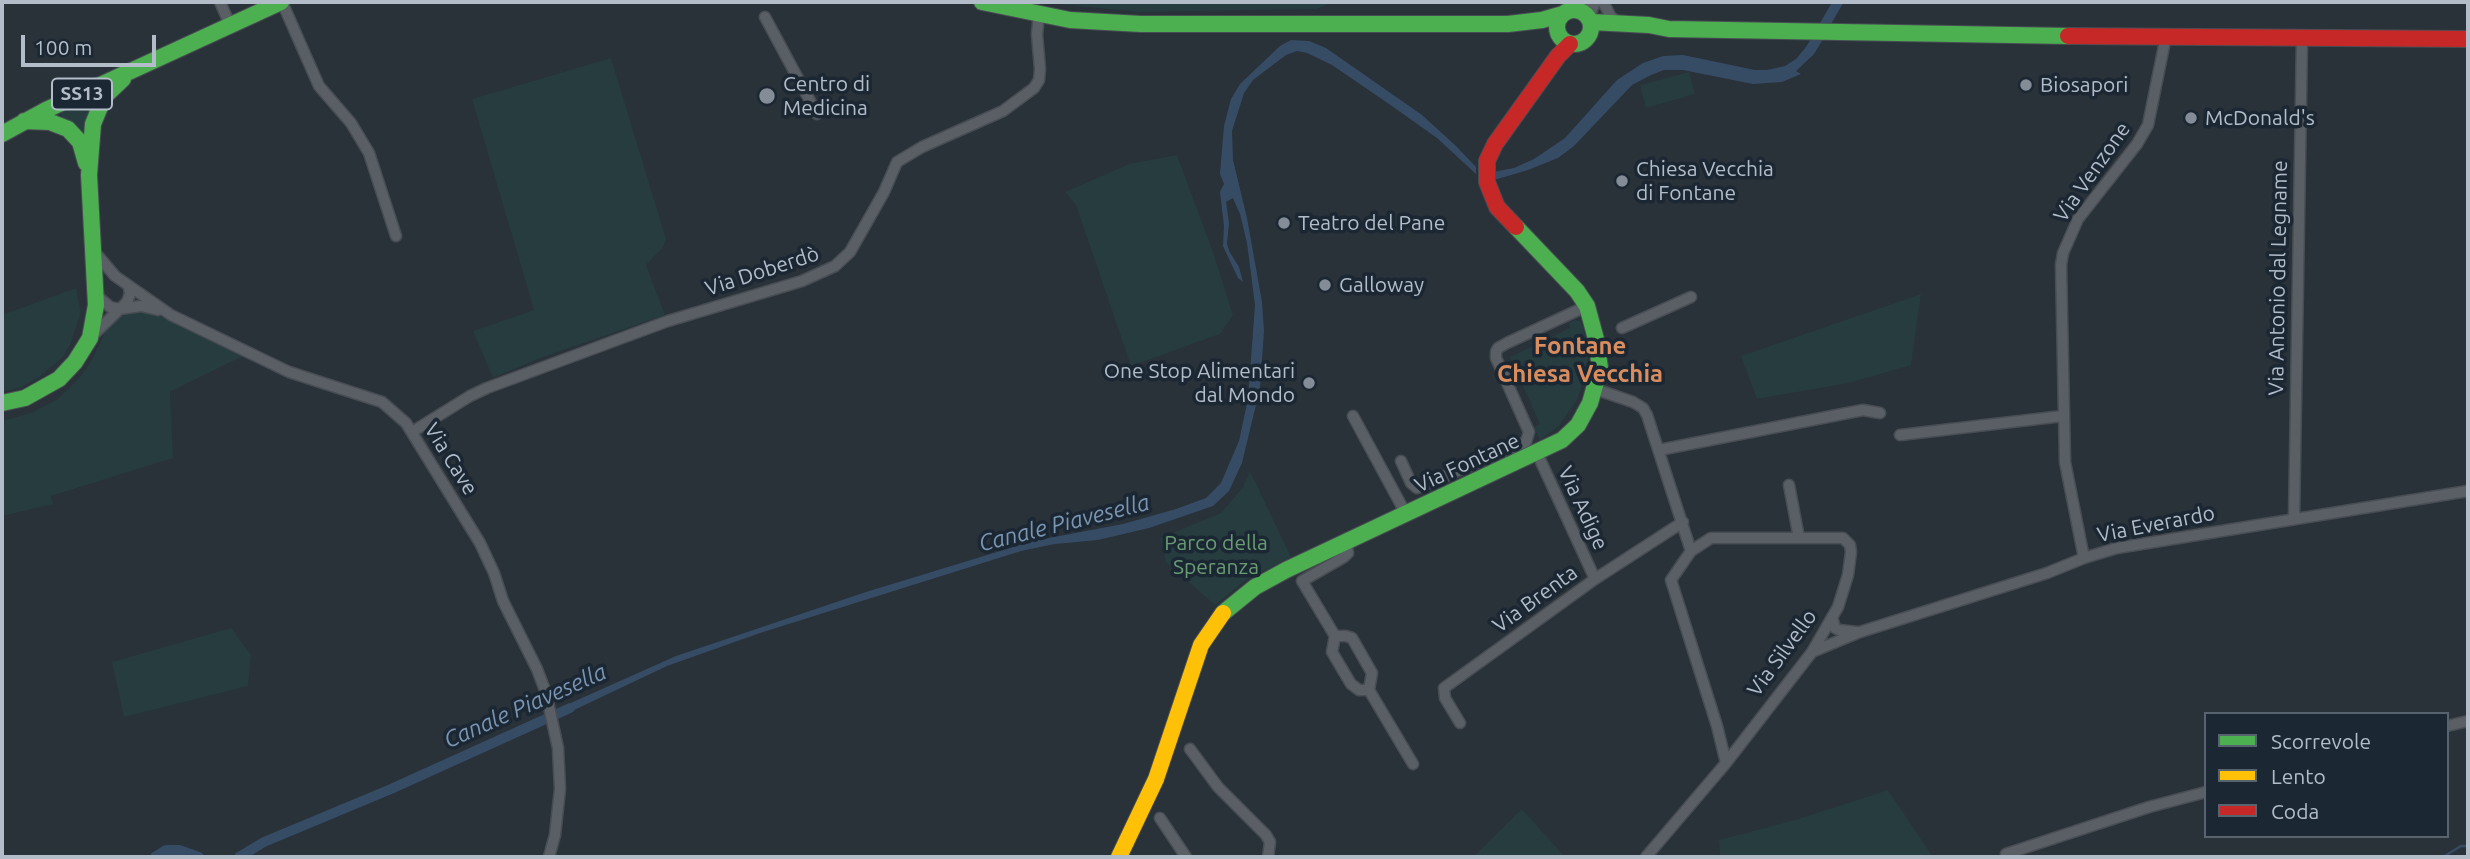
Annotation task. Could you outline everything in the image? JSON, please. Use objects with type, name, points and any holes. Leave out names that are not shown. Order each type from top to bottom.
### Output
[{"type":"main road","name":"SS13","points":[[2,134],[24,121],[281,2]]},
{"type":"main road","points":[[982,2],[1033,9],[1070,20],[1141,24],[1508,24],[1585,15],[1621,25],[1649,25],[1669,29]]},
{"type":"main road","points":[[1508,24],[1582,43],[1585,15]]},
{"type":"main road","points":[[1585,15],[1644,33],[1669,29],[2001,36],[2468,39]]},
{"type":"main road","name":"Via Fontane","points":[[1119,857],[1156,779],[1196,657],[1208,632],[1240,597],[1286,570],[1406,514],[1499,462],[1537,453],[1562,440],[1578,425],[1590,403],[1600,368],[1587,306],[1577,291],[1505,216],[1492,199],[1486,174],[1495,144],[1558,56],[1563,38],[1558,22],[1585,15]]},
{"type":"main road","points":[[2,403],[25,398],[59,379],[75,362],[89,338],[96,316],[89,175],[93,124],[100,103],[116,84],[140,67]]},
{"type":"main road","points":[[24,121],[57,123],[72,132],[80,142],[89,175]]},
{"type":"street","points":[[219,2],[230,25]]},
{"type":"street","points":[[281,2],[319,86],[351,123],[369,153],[396,236]]},
{"type":"street","points":[[1603,2],[1611,17],[1621,25]]},
{"type":"street","name":"Via Doberdò","points":[[412,432],[488,388],[668,321],[803,281],[840,263],[850,252],[884,192],[897,162],[922,147],[1003,111],[1034,88],[1039,80],[1040,69],[1033,9]]},
{"type":"street","points":[[765,17],[783,62],[817,114]]},
{"type":"street","name":"Via Venzone","points":[[2084,558],[2065,463],[2060,286],[2063,253],[2078,219],[2137,144],[2148,125],[2166,36]]},
{"type":"street","name":"Via Antonio dal Legname","points":[[2294,519],[2302,38]]},
{"type":"street","name":"Via Cave","points":[[93,251],[125,284],[171,314],[289,372],[382,402],[399,415],[412,432],[480,543],[546,693],[554,732],[560,789],[555,835],[548,857]]},
{"type":"street","points":[[89,338],[120,309],[129,298],[125,284],[112,281],[96,292],[106,305],[120,309],[141,306],[171,314]]},
{"type":"street","points":[[1622,328],[1691,297]]},
{"type":"street","points":[[1401,461],[1411,483],[1417,488],[1499,462],[1526,442],[1529,432],[1496,358],[1498,348],[1587,306]]},
{"type":"street","points":[[1595,389],[1643,408],[1683,522],[1696,548],[1671,580],[1726,763]]},
{"type":"street","points":[[1658,450],[1863,411],[1880,413]]},
{"type":"street","points":[[1353,416],[1406,514]]},
{"type":"street","points":[[1900,435],[2063,416]]},
{"type":"street","name":"Via Adige","points":[[1537,453],[1595,579]]},
{"type":"street","points":[[1789,485],[1799,538]]},
{"type":"street","name":"Via Everardo","points":[[1812,652],[1860,632],[2047,573],[2084,558],[2150,541],[2468,491]]},
{"type":"street","points":[[1683,522],[1696,534],[1711,538]]},
{"type":"street","name":"Via Brenta","points":[[1460,723],[1445,698],[1444,688],[1595,579],[1683,522]]},
{"type":"street","name":"Via Silvello","points":[[1646,857],[1726,763],[1812,652],[1838,607],[1848,575],[1850,545],[1838,537],[1711,538],[1696,548]]},
{"type":"street","points":[[1301,581],[1348,554],[1346,541]]},
{"type":"street","points":[[1286,570],[1301,581],[1335,636],[1332,652],[1351,684],[1359,690],[1369,691]]},
{"type":"street","points":[[1832,617],[1833,624],[1839,630],[1860,632]]},
{"type":"street","points":[[1335,636],[1352,638],[1372,673],[1369,691],[1413,764]]},
{"type":"street","points":[[2449,726],[2468,721]]},
{"type":"street","points":[[1717,726],[1726,742],[1734,745],[1741,743]]},
{"type":"street","points":[[1190,749],[1218,787],[1266,835],[1270,842],[1268,857]]},
{"type":"street","points":[[2006,854],[2149,807],[2204,793]]},
{"type":"street","points":[[1160,818],[1186,857]]},
{"type":"green space","points":[[1037,2],[1334,2],[1317,9],[1140,12]]},
{"type":"green space","points":[[611,58],[666,239],[663,247],[646,265],[665,315],[540,358],[493,378],[473,331],[534,310],[472,99]]},
{"type":"green space","points":[[1689,72],[1695,94],[1646,108],[1640,85]]},
{"type":"green space","points":[[97,97],[87,138],[60,119],[61,113]]},
{"type":"green space","points":[[1177,155],[1233,315],[1220,334],[1131,366],[1076,205],[1065,192],[1129,164]]},
{"type":"green space","points":[[76,288],[81,313],[63,357],[22,387],[2,392],[2,315]]},
{"type":"green space","points":[[1921,294],[1911,365],[1849,383],[1757,399],[1741,356]]},
{"type":"green space","points":[[147,310],[243,356],[170,392],[173,458],[51,496],[53,504],[2,516],[2,421],[31,413],[58,399],[79,378],[106,331],[121,316]]},
{"type":"green space","points":[[1581,321],[1586,338],[1588,357],[1585,378],[1577,400],[1559,426],[1540,440],[1534,427],[1540,424],[1510,357],[1570,328],[1569,323]]},
{"type":"green space","name":"Parco della Speranza","points":[[1250,471],[1291,557],[1247,579],[1215,605],[1166,562],[1160,538],[1221,513],[1243,487]]},
{"type":"green space","points":[[231,628],[251,655],[248,686],[124,717],[112,662]]},
{"type":"green space","points":[[1888,790],[1933,857],[1720,857],[1719,840],[1795,820]]},
{"type":"green space","points":[[1522,809],[1565,857],[1473,857]]},
{"type":"water","points":[[1291,40],[1309,41],[1326,48],[1422,115],[1476,167],[1476,174],[1437,138],[1332,65],[1307,53],[1297,51],[1286,55],[1253,80],[1244,93],[1232,131],[1233,160],[1247,218],[1262,302],[1264,331],[1260,388],[1242,463],[1229,491],[1213,506],[1149,528],[1098,540],[1055,544],[1021,551],[760,633],[667,666],[561,714],[560,708],[676,656],[866,592],[1033,541],[1123,524],[1206,498],[1221,483],[1239,441],[1248,399],[1255,305],[1247,243],[1233,198],[1226,202],[1229,223],[1227,243],[1243,282],[1238,278],[1223,246],[1224,226],[1220,192],[1224,184],[1220,174],[1224,126],[1231,99],[1240,84],[1280,46]]},
{"type":"water","points":[[1811,41],[1822,41],[1814,54],[1796,71],[1801,74],[1782,82],[1753,84],[1683,70],[1664,70],[1651,75],[1632,85],[1574,146],[1558,158],[1494,180],[1493,172],[1514,168],[1534,159],[1565,138],[1617,80],[1643,63],[1663,56],[1683,55],[1755,70],[1767,70],[1785,66],[1796,59]]},
{"type":"waterway","name":"Canale Piavesella","points":[[1809,52],[1838,2]]},
{"type":"waterway","name":"Canale Piavesella","points":[[239,857],[264,842],[391,789],[570,708]]},
{"type":"waterway","points":[[2443,857],[2461,846],[2468,846]]},
{"type":"waterway","name":"Canale Piavesella","points":[[155,857],[166,850],[179,850],[199,857]]},
{"type":"traffic: fast","points":[[2,134],[46,110],[281,2]]},
{"type":"traffic: fast","points":[[982,2],[1070,20],[1141,24],[1508,24],[1542,20],[1563,14]]},
{"type":"traffic: fast","points":[[1574,10],[1586,15],[1591,27],[1586,39],[1574,44],[1562,39],[1557,27],[1562,15],[1574,10]]},
{"type":"traffic: fast","points":[[1591,22],[1649,25],[1669,29],[2068,36]]},
{"type":"traffic: fast","points":[[2,403],[25,398],[59,379],[75,362],[90,338],[96,305],[89,175],[93,124],[104,97],[123,79]]},
{"type":"traffic: fast","points":[[24,121],[50,122],[68,129],[80,142],[86,163]]},
{"type":"traffic: fast","points":[[1223,613],[1255,587],[1286,570],[1562,440],[1578,425],[1590,403],[1600,368],[1587,306],[1577,291],[1516,227]]},
{"type":"traffic: slow","points":[[1119,857],[1156,779],[1201,645],[1223,613]]},
{"type":"traffic: jam","points":[[2068,36],[2468,39]]},
{"type":"traffic: jam","points":[[1516,227],[1497,207],[1487,182],[1487,161],[1495,144],[1558,56],[1570,44]]},
{"type":"place","name":"Biosapori","points":[[2026,85]]},
{"type":"place","name":"Centro di Medicina","points":[[767,96]]},
{"type":"place","name":"McDonald's","points":[[2191,118]]},
{"type":"place","name":"Chiesa Vecchia di Fontane","points":[[1622,181]]},
{"type":"place","name":"Teatro del Pane","points":[[1284,223]]},
{"type":"place","name":"Galloway","points":[[1325,285]]},
{"type":"place","name":"One Stop Alimentari dal Mondo","points":[[1309,383]]},
{"type":"district","name":"Fontane Chiesa Vecchia","points":[[1580,360]]}]
